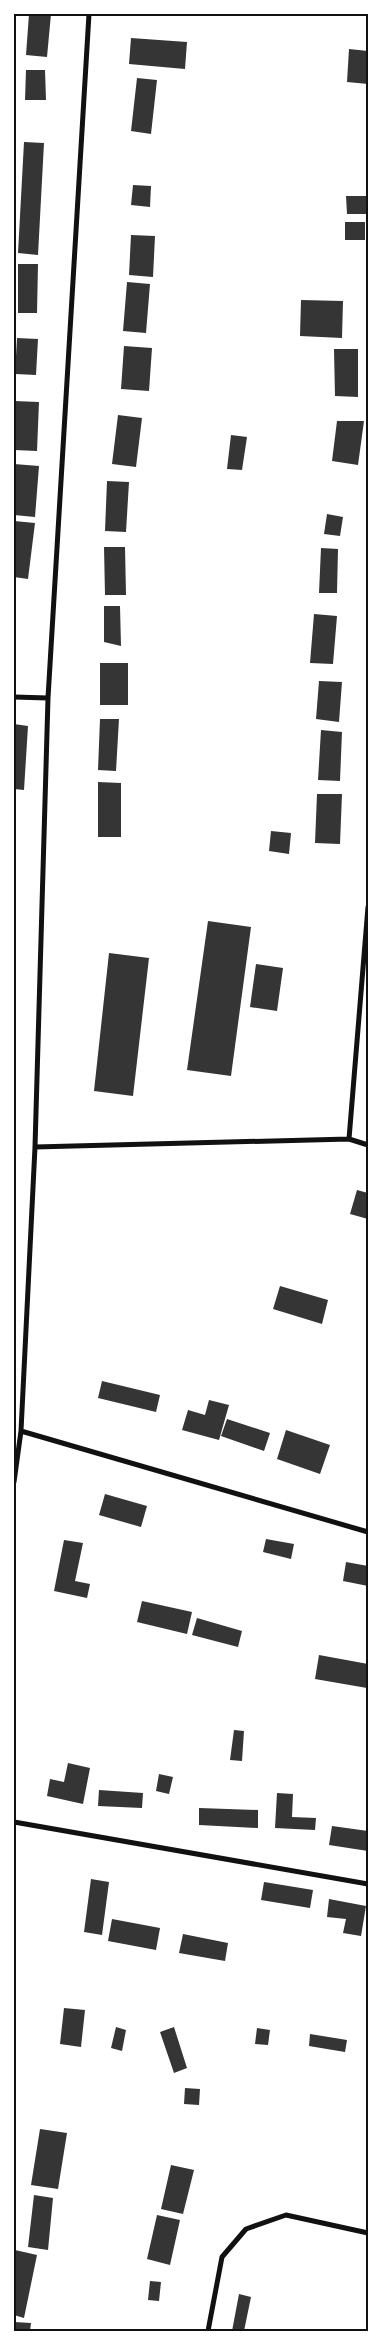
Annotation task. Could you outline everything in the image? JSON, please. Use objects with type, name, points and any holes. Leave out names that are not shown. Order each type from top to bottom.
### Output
[{"type":"street","points":[[14,1482],[21,1431],[35,1147],[48,698],[89,14]]},
{"type":"street","points":[[14,696],[48,698]]},
{"type":"street","points":[[350,1139],[368,907]]},
{"type":"street","points":[[35,1147],[350,1139],[368,1145]]},
{"type":"street","points":[[21,1431],[368,1532]]},
{"type":"street","points":[[14,1822],[368,1884]]},
{"type":"street","points":[[208,2331],[222,2257],[246,2229],[286,2216],[368,2232]]},
{"type":"building","points":[[29,14],[51,14],[47,57],[26,55]]},
{"type":"building","points":[[131,38],[187,42],[185,69],[129,64]]},
{"type":"building","points":[[349,49],[368,51],[368,84],[347,82]]},
{"type":"building","points":[[26,70],[45,70],[46,100],[25,100]]},
{"type":"building","points":[[137,78],[157,80],[151,134],[131,131]]},
{"type":"building","points":[[24,142],[44,143],[38,255],[18,253]]},
{"type":"building","points":[[133,185],[151,186],[150,207],[131,205]]},
{"type":"building","points":[[346,196],[367,196],[367,214],[347,214]]},
{"type":"building","points":[[345,222],[365,222],[365,240],[345,240]]},
{"type":"building","points":[[131,235],[155,236],[153,277],[129,275]]},
{"type":"building","points":[[18,264],[38,264],[37,313],[18,313]]},
{"type":"building","points":[[127,282],[150,284],[146,333],[123,331]]},
{"type":"building","points":[[301,300],[343,301],[342,338],[300,336]]},
{"type":"building","points":[[17,338],[38,339],[36,375],[15,374]]},
{"type":"building","points":[[124,346],[152,348],[149,391],[121,389]]},
{"type":"building","points":[[334,349],[358,349],[358,397],[335,396]]},
{"type":"building","points":[[14,401],[39,402],[37,451],[14,450]]},
{"type":"building","points":[[118,415],[142,418],[136,467],[112,464]]},
{"type":"building","points":[[337,421],[364,421],[358,465],[332,461]]},
{"type":"building","points":[[231,435],[247,437],[242,470],[227,469]]},
{"type":"building","points":[[14,464],[39,466],[35,517],[14,515]]},
{"type":"building","points":[[107,481],[129,482],[126,532],[105,531]]},
{"type":"building","points":[[327,514],[343,517],[340,536],[324,534]]},
{"type":"building","points":[[14,521],[35,523],[28,579],[14,577]]},
{"type":"building","points":[[104,547],[125,547],[126,595],[105,595]]},
{"type":"building","points":[[321,548],[338,549],[337,593],[319,593]]},
{"type":"building","points":[[104,606],[120,606],[121,646],[104,642]]},
{"type":"building","points":[[314,614],[337,616],[333,664],[310,663]]},
{"type":"building","points":[[100,663],[128,663],[128,705],[100,705]]},
{"type":"building","points":[[319,681],[342,682],[339,722],[316,719]]},
{"type":"building","points":[[100,719],[119,719],[116,771],[98,770]]},
{"type":"building","points":[[14,724],[28,726],[24,790],[14,789]]},
{"type":"building","points":[[321,730],[342,732],[340,781],[318,780]]},
{"type":"building","points":[[98,782],[121,783],[121,837],[98,837]]},
{"type":"building","points":[[317,794],[342,794],[340,844],[315,843]]},
{"type":"building","points":[[271,831],[291,833],[289,854],[269,851]]},
{"type":"building","points":[[208,921],[251,927],[231,1076],[187,1070]]},
{"type":"building","points":[[109,953],[149,958],[133,1096],[94,1091]]},
{"type":"building","points":[[256,964],[283,968],[277,1011],[250,1007]]},
{"type":"building","points":[[357,1190],[368,1193],[368,1219],[350,1214]]},
{"type":"building","points":[[280,1286],[328,1300],[322,1324],[273,1309]]},
{"type":"building","points":[[102,1381],[160,1395],[156,1412],[98,1398]]},
{"type":"building","points":[[209,1400],[229,1405],[219,1440],[182,1430],[188,1410],[205,1415]]},
{"type":"building","points":[[227,1419],[270,1433],[264,1451],[221,1436]]},
{"type":"building","points":[[286,1430],[330,1445],[320,1474],[277,1459]]},
{"type":"building","points":[[105,1494],[147,1506],[141,1527],[99,1515]]},
{"type":"building","points":[[266,1539],[294,1544],[291,1559],[263,1552]]},
{"type":"building","points":[[64,1540],[83,1543],[75,1581],[90,1584],[87,1598],[54,1591]]},
{"type":"building","points":[[346,1562],[368,1566],[368,1586],[343,1581]]},
{"type":"building","points":[[142,1601],[192,1612],[187,1634],[137,1622]]},
{"type":"building","points":[[197,1618],[242,1631],[238,1647],[192,1635]]},
{"type":"building","points":[[319,1655],[368,1664],[367,1688],[315,1679]]},
{"type":"building","points":[[234,1730],[244,1731],[242,1761],[230,1760]]},
{"type":"building","points":[[68,1763],[90,1768],[83,1804],[47,1796],[50,1779],[64,1782]]},
{"type":"building","points":[[159,1774],[173,1777],[169,1794],[156,1791]]},
{"type":"building","points":[[99,1790],[143,1793],[142,1808],[98,1806]]},
{"type":"building","points":[[277,1793],[293,1794],[292,1817],[316,1818],[315,1830],[275,1828]]},
{"type":"building","points":[[199,1808],[258,1810],[258,1828],[199,1825]]},
{"type":"building","points":[[332,1826],[368,1831],[368,1851],[329,1845]]},
{"type":"building","points":[[91,1879],[109,1882],[102,1935],[84,1932]]},
{"type":"building","points":[[264,1882],[313,1890],[310,1908],[261,1900]]},
{"type":"building","points":[[329,1899],[366,1906],[361,1936],[343,1933],[346,1919],[327,1917]]},
{"type":"building","points":[[112,1919],[160,1928],[156,1950],[108,1941]]},
{"type":"building","points":[[183,1934],[228,1943],[225,1961],[179,1953]]},
{"type":"building","points":[[64,2008],[85,2010],[81,2047],[60,2044]]},
{"type":"building","points":[[116,2027],[126,2030],[122,2051],[111,2048]]},
{"type":"building","points":[[174,2027],[187,2068],[174,2073],[160,2032]]},
{"type":"building","points":[[257,2028],[270,2030],[268,2045],[255,2044]]},
{"type":"building","points":[[310,2034],[347,2040],[345,2052],[309,2046]]},
{"type":"building","points":[[185,2088],[200,2089],[199,2105],[184,2104]]},
{"type":"building","points":[[40,2129],[67,2133],[58,2189],[31,2185]]},
{"type":"building","points":[[171,2165],[194,2170],[183,2214],[161,2209]]},
{"type":"building","points":[[34,2195],[53,2198],[48,2250],[28,2247]]},
{"type":"building","points":[[157,2215],[180,2220],[170,2265],[147,2259]]},
{"type":"building","points":[[15,2250],[37,2255],[24,2318],[14,2315]]},
{"type":"building","points":[[150,2281],[161,2282],[159,2301],[148,2300]]},
{"type":"building","points":[[239,2294],[251,2297],[244,2331],[232,2331]]},
{"type":"building","points":[[14,2322],[31,2323],[30,2331],[14,2331]]}]
